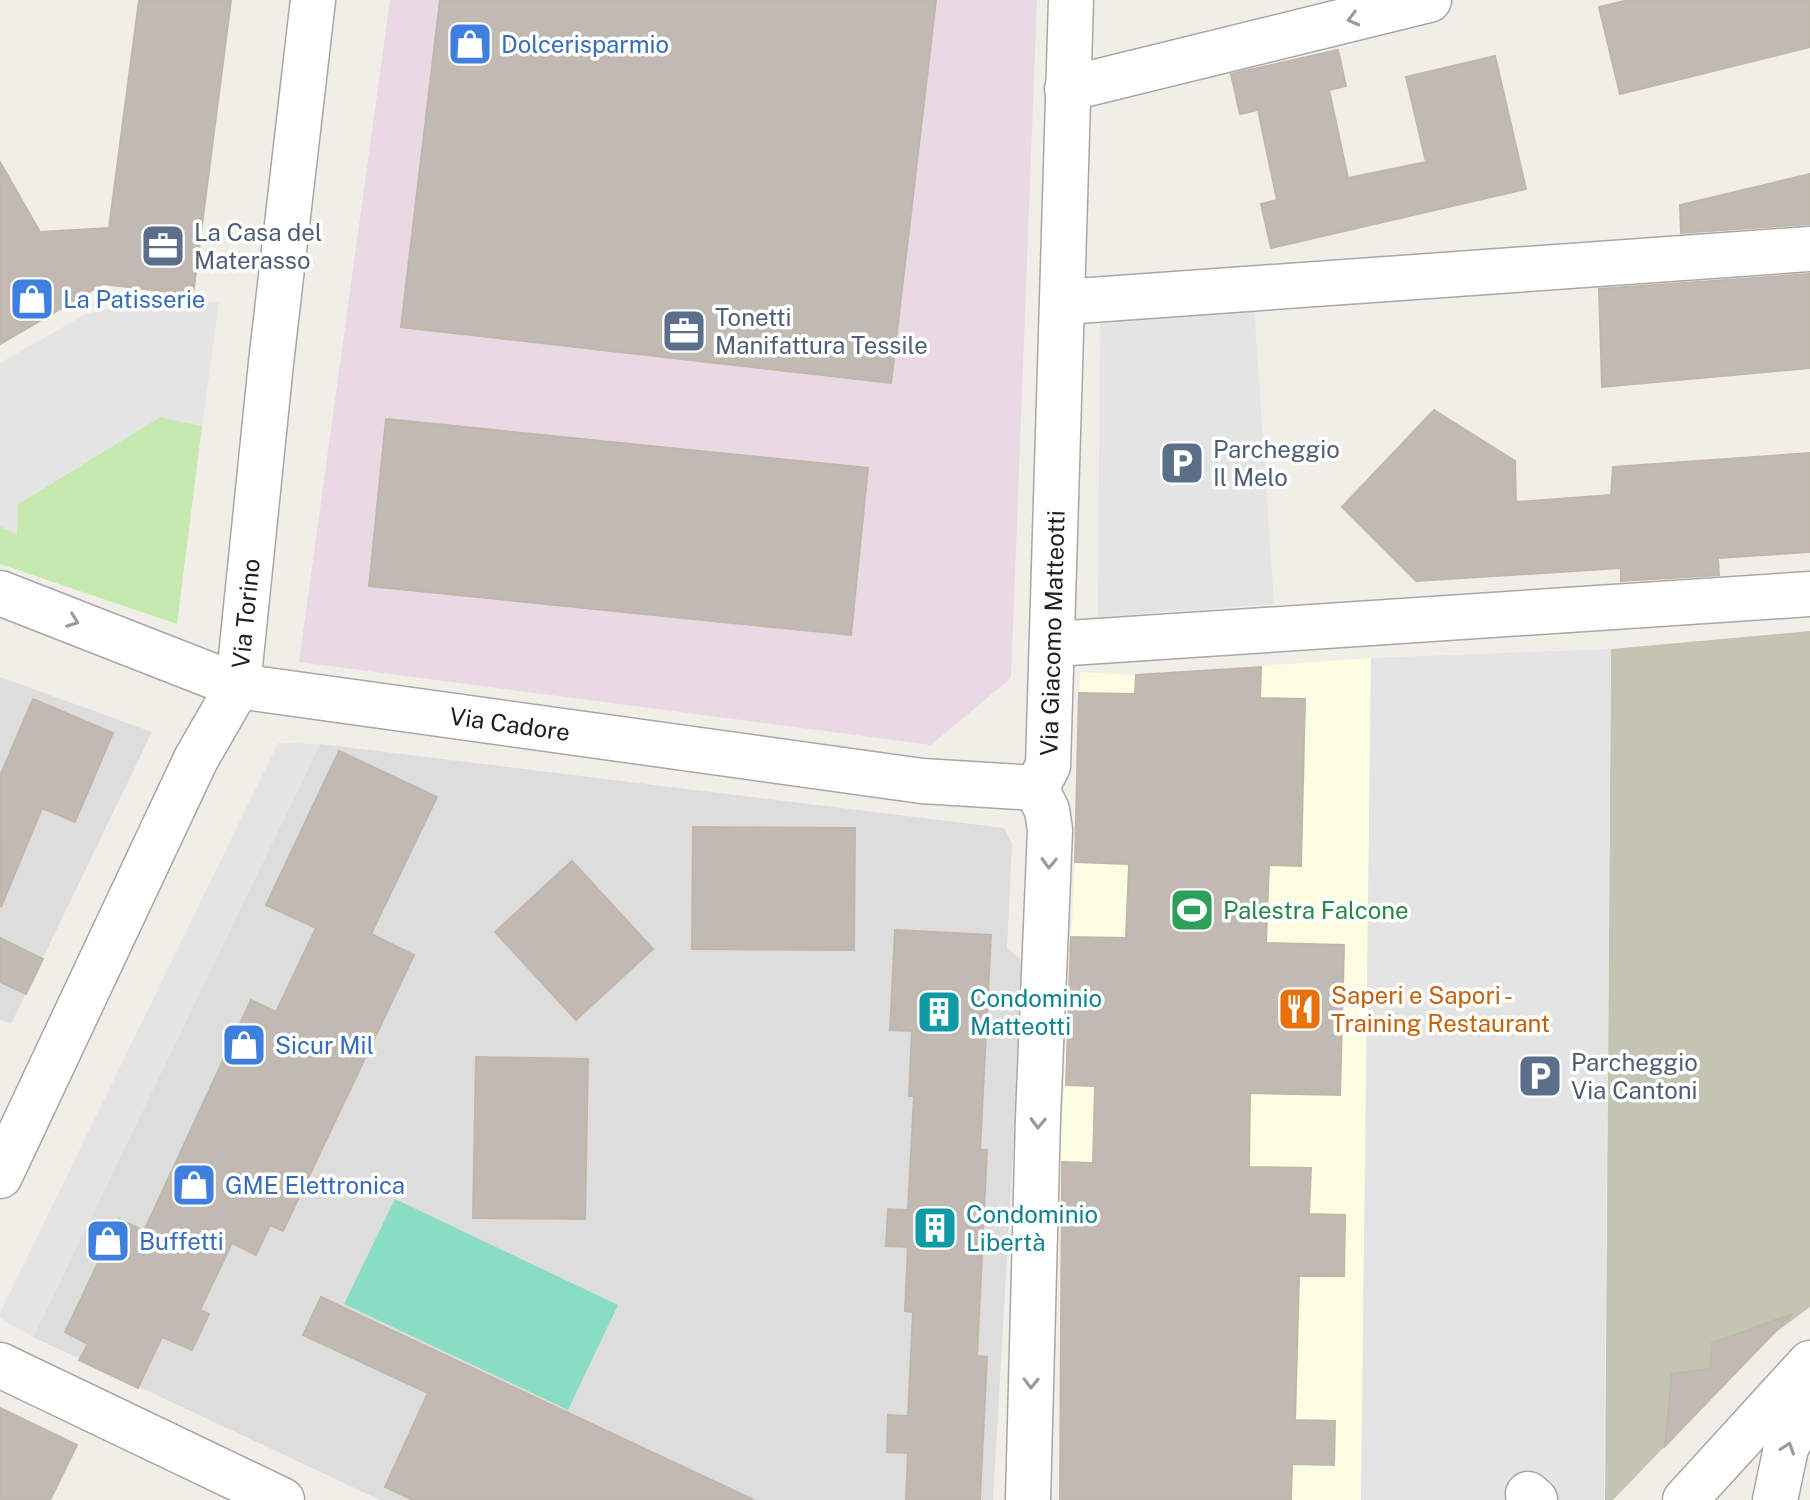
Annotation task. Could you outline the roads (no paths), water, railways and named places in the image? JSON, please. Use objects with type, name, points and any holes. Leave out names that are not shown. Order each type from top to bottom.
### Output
[{"type":"street","name":"Via Torino","points":[[0,1176],[196,759],[238,686],[313,0]]},
{"type":"street","name":"Via Giacomo Matteotti","points":[[1028,1500],[1038,1118],[1050,830],[1047,810],[1036,788],[1048,766],[1054,644],[1071,0]]},
{"type":"street","points":[[1067,89],[1429,0]]},
{"type":"street","points":[[1063,302],[1810,249]]},
{"type":"street","name":"Via Cadore","points":[[0,593],[238,686],[922,781],[1036,788]]},
{"type":"street","points":[[1054,644],[1810,594]]},
{"type":"street","points":[[1685,1500],[1810,1363]]},
{"type":"street","points":[[0,1365],[282,1500]]},
{"type":"street","points":[[1775,1500],[1786,1448],[1810,1400]]},
{"type":"street","points":[[1529,1500],[1528,1494],[1535,1500]]},
{"type":"place","name":"Dolcerisparmio","points":[[470,44]]},
{"type":"place","name":"La Casa del Materasso","points":[[163,246]]},
{"type":"place","name":"La Patisserie","points":[[32,299]]},
{"type":"place","name":"Tonetti Manifattura Tessile","points":[[684,331]]},
{"type":"place","name":"Parcheggio Il Melo","points":[[1182,463]]},
{"type":"place","name":"Palestra Falcone","points":[[1192,910]]},
{"type":"place","name":"Saperi e Sapori - Training Restaurant","points":[[1300,1009]]},
{"type":"place","name":"Condominio Matteotti","points":[[939,1012]]},
{"type":"place","name":"Sicur Mil","points":[[244,1045]]},
{"type":"place","name":"Parcheggio Via Cantoni","points":[[1540,1076]]},
{"type":"place","name":"GME Elettronica","points":[[194,1185]]},
{"type":"place","name":"Condominio Libertà","points":[[935,1228]]},
{"type":"place","name":"Buffetti","points":[[108,1241]]}]
